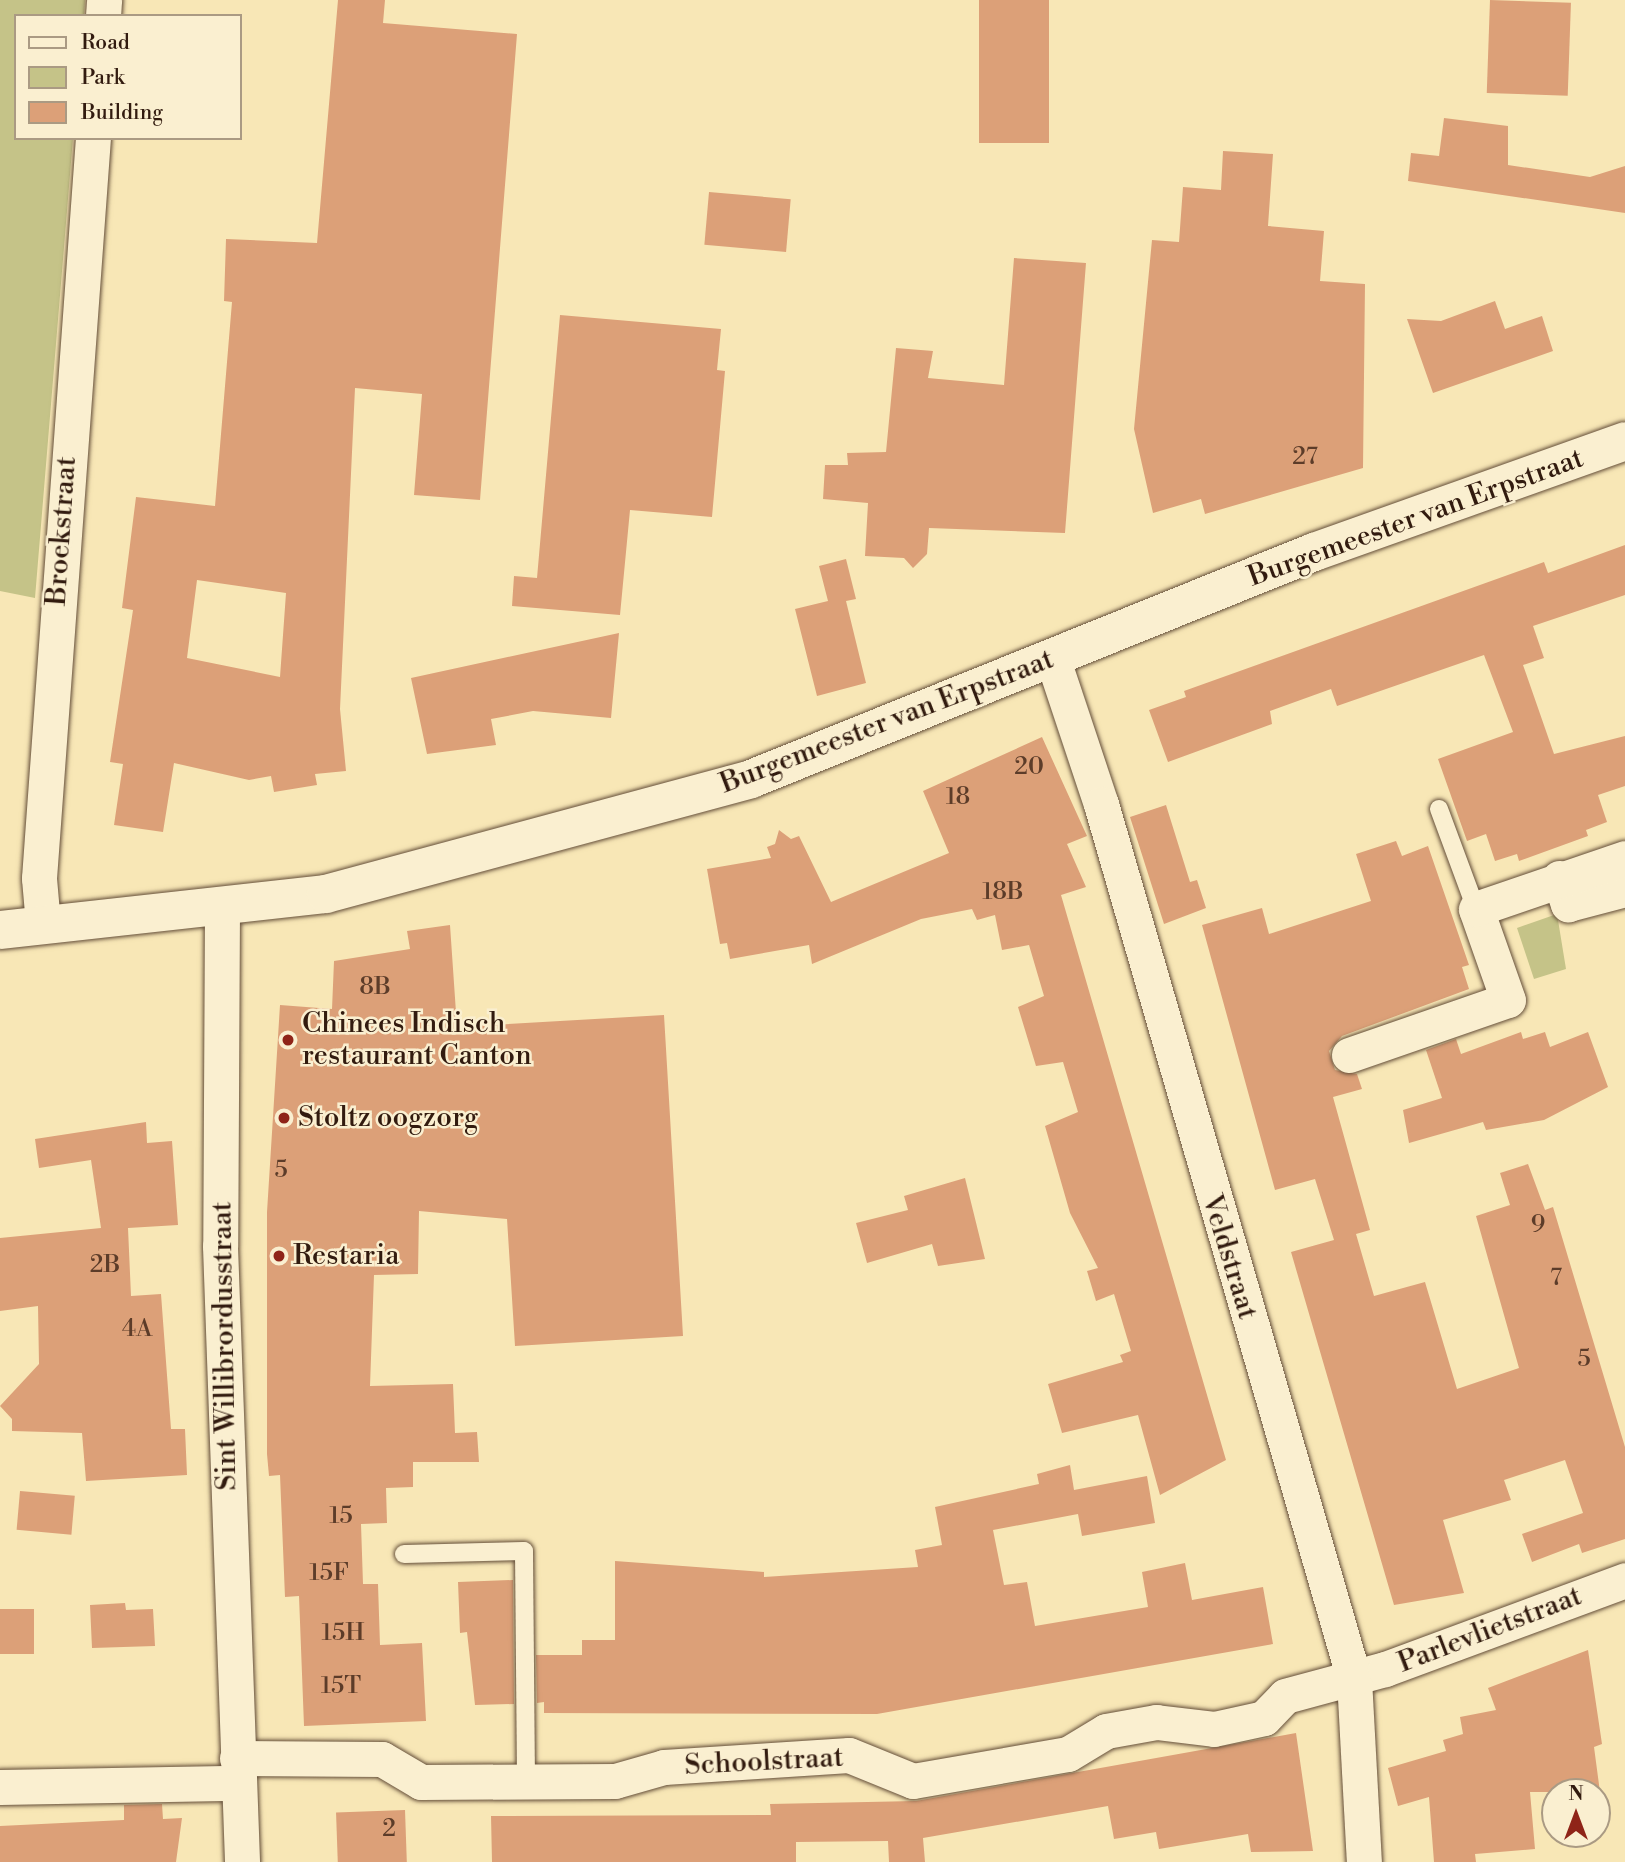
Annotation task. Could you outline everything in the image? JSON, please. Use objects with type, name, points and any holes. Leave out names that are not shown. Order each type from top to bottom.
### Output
[{"type":"street","name":"Broekstraat","points":[[43,925],[41,850],[93,140]]},
{"type":"street","name":"Burgemeester van Erpstraat","points":[[0,930],[222,909],[326,894],[751,779],[1052,660],[1314,552],[1625,441]]},
{"type":"street","name":"Veldstraat","points":[[1052,660],[1101,804],[1354,1679],[1364,1862]]},
{"type":"street","points":[[1349,1055],[1508,1000],[1476,909],[1559,877],[1625,858]]},
{"type":"street","points":[[1559,877],[1568,904],[1625,888]]},
{"type":"street","name":"Sint Willibrordusstraat","points":[[222,909],[220,1246],[242,1862]]},
{"type":"street","name":"Parlevlietstraat","points":[[1354,1679],[1625,1580]]},
{"type":"street","name":"Schoolstraat","points":[[238,1771],[382,1759],[421,1782],[526,1779],[615,1781],[664,1767],[849,1755],[913,1781],[1068,1754],[1118,1729],[1156,1723],[1214,1729],[1252,1721],[1264,1718],[1285,1696],[1354,1679]]},
{"type":"street","points":[[0,1787],[238,1771]]},
{"type":"lane","points":[[1439,809],[1476,909]]},
{"type":"lane","points":[[404,1554],[524,1551],[526,1779]]},
{"type":"green space","points":[[0,0],[85,0],[84,14],[14,14],[14,140],[73,140],[35,598],[0,591]]},
{"type":"green space","points":[[1557,914],[1566,969],[1534,979],[1517,928]]},
{"type":"building","points":[[338,0],[385,0],[383,23],[517,34],[480,500],[414,495],[422,394],[355,388],[340,709],[346,771],[315,774],[317,785],[274,792],[271,776],[249,780],[174,763],[163,832],[114,825],[123,764],[110,762],[133,610],[122,608],[136,497],[215,506],[232,302],[224,301],[226,239],[317,243]],"holes":[[[197,580],[286,593],[280,677],[187,658]]]},
{"type":"building","points":[[979,0],[1049,0],[1049,143],[979,143]]},
{"type":"building","points":[[1490,0],[1571,3],[1568,96],[1487,93]]},
{"type":"building","points":[[1444,118],[1508,126],[1508,165],[1590,177],[1625,166],[1625,213],[1408,181],[1411,153],[1439,156]]},
{"type":"building","points":[[1223,151],[1273,154],[1268,226],[1324,231],[1320,281],[1365,284],[1363,468],[1205,514],[1201,499],[1153,513],[1134,429],[1152,240],[1179,242],[1183,187],[1221,190]]},
{"type":"building","points":[[709,192],[791,199],[786,252],[704,245]]},
{"type":"building","points":[[1014,258],[1086,263],[1065,533],[929,528],[927,554],[913,568],[904,558],[865,556],[868,503],[823,499],[825,465],[848,465],[847,453],[886,452],[896,348],[933,351],[928,378],[1004,385]]},
{"type":"building","points":[[1495,301],[1505,329],[1542,316],[1553,351],[1433,393],[1407,319],[1441,321]]},
{"type":"building","points":[[560,315],[721,329],[717,370],[725,371],[712,517],[630,510],[620,615],[512,606],[514,576],[537,578]]},
{"type":"building","points":[[1625,545],[1625,595],[1533,626],[1544,658],[1523,665],[1554,754],[1625,736],[1625,786],[1598,795],[1607,822],[1586,830],[1588,836],[1519,861],[1517,854],[1495,861],[1486,834],[1467,841],[1438,759],[1513,732],[1484,655],[1337,706],[1331,689],[1270,711],[1272,724],[1168,762],[1149,710],[1186,697],[1184,691],[1544,562],[1548,573]]},
{"type":"building","points":[[846,559],[856,599],[846,601],[866,683],[817,696],[795,609],[828,601],[819,566]]},
{"type":"building","points":[[619,633],[611,718],[533,711],[491,719],[496,745],[427,754],[411,678]]},
{"type":"building","points":[[1042,737],[1087,836],[1067,844],[1086,887],[1061,895],[1226,1460],[1160,1495],[1138,1415],[1062,1433],[1048,1384],[1123,1362],[1120,1355],[1131,1351],[1114,1294],[1096,1301],[1087,1271],[1098,1268],[1070,1213],[1045,1126],[1078,1112],[1063,1062],[1036,1066],[1018,1007],[1044,996],[1029,945],[1002,950],[995,915],[977,920],[972,909],[921,919],[812,964],[809,945],[730,959],[727,943],[720,944],[707,869],[771,858],[767,847],[775,844],[779,830],[791,839],[799,836],[831,902],[949,853],[923,791]]},
{"type":"building","points":[[1166,805],[1190,882],[1197,880],[1206,908],[1164,924],[1130,817]]},
{"type":"building","points":[[1396,841],[1402,856],[1428,846],[1469,965],[1462,967],[1469,989],[1342,1036],[1329,1051],[1335,1070],[1357,1074],[1362,1089],[1333,1097],[1370,1230],[1356,1234],[1374,1296],[1425,1282],[1457,1389],[1519,1368],[1476,1216],[1510,1205],[1500,1173],[1528,1164],[1545,1210],[1553,1207],[1625,1447],[1625,1539],[1582,1553],[1579,1544],[1532,1562],[1522,1534],[1583,1513],[1565,1460],[1504,1480],[1511,1500],[1443,1520],[1464,1593],[1394,1605],[1291,1252],[1334,1240],[1315,1179],[1275,1190],[1202,925],[1262,908],[1269,934],[1371,901],[1356,854]]},
{"type":"building","points":[[450,925],[457,1027],[664,1015],[683,1336],[515,1346],[507,1219],[419,1211],[418,1274],[374,1275],[370,1386],[453,1384],[455,1433],[477,1432],[479,1462],[413,1462],[413,1487],[386,1488],[387,1523],[361,1524],[363,1584],[378,1584],[380,1645],[422,1643],[426,1721],[304,1726],[299,1596],[285,1597],[280,1475],[269,1476],[267,1454],[267,1212],[280,1005],[332,1009],[334,961],[410,949],[407,931]]},
{"type":"building","points":[[1521,1032],[1523,1039],[1545,1032],[1550,1047],[1588,1032],[1608,1087],[1544,1120],[1486,1130],[1483,1122],[1409,1143],[1403,1110],[1442,1098],[1426,1050],[1456,1039],[1461,1054]]},
{"type":"building","points":[[146,1122],[147,1143],[172,1141],[178,1225],[128,1228],[131,1296],[161,1294],[171,1429],[185,1429],[187,1475],[86,1481],[82,1433],[12,1431],[12,1419],[0,1406],[39,1364],[38,1306],[0,1311],[0,1238],[101,1228],[91,1160],[39,1168],[35,1139]]},
{"type":"building","points":[[965,1178],[985,1259],[938,1266],[932,1244],[867,1263],[856,1223],[908,1210],[904,1196]]},
{"type":"building","points":[[1070,1465],[1074,1490],[1147,1476],[1155,1523],[1082,1536],[1078,1514],[993,1530],[1004,1585],[1027,1582],[1035,1626],[1148,1607],[1142,1572],[1185,1563],[1192,1600],[1263,1587],[1273,1644],[877,1714],[544,1713],[544,1702],[537,1703],[536,1655],[582,1655],[582,1640],[615,1640],[615,1561],[764,1572],[764,1577],[918,1567],[915,1550],[942,1545],[935,1507],[1039,1484],[1037,1474]]},
{"type":"building","points":[[20,1491],[75,1496],[71,1535],[17,1530]]},
{"type":"building","points":[[513,1580],[514,1704],[475,1705],[467,1632],[460,1633],[458,1582]]},
{"type":"building","points":[[125,1603],[126,1610],[153,1609],[155,1646],[92,1648],[90,1605]]},
{"type":"building","points":[[0,1609],[34,1609],[34,1654],[0,1654]]},
{"type":"building","points":[[1588,1650],[1602,1744],[1594,1747],[1598,1778],[1541,1778],[1541,1792],[1530,1792],[1535,1849],[1475,1854],[1476,1862],[1434,1862],[1429,1797],[1398,1806],[1388,1768],[1446,1751],[1443,1740],[1463,1734],[1460,1717],[1496,1710],[1488,1688]]},
{"type":"building","points":[[1296,1733],[1313,1851],[1251,1852],[1248,1834],[1159,1849],[1156,1832],[1114,1839],[1108,1806],[923,1838],[925,1862],[889,1862],[888,1841],[796,1842],[796,1862],[492,1862],[491,1816],[771,1815],[770,1804],[916,1801]]},
{"type":"building","points":[[162,1804],[163,1819],[182,1818],[176,1862],[0,1862],[0,1826],[124,1820],[124,1805]]},
{"type":"building","points":[[405,1810],[407,1862],[338,1862],[336,1812]]},
{"type":"place","name":"Chinees Indisch restaurant Canton","points":[[288,1040]]},
{"type":"place","name":"Stoltz oogzorg","points":[[284,1118]]},
{"type":"place","name":"Restaria","points":[[279,1256]]}]
